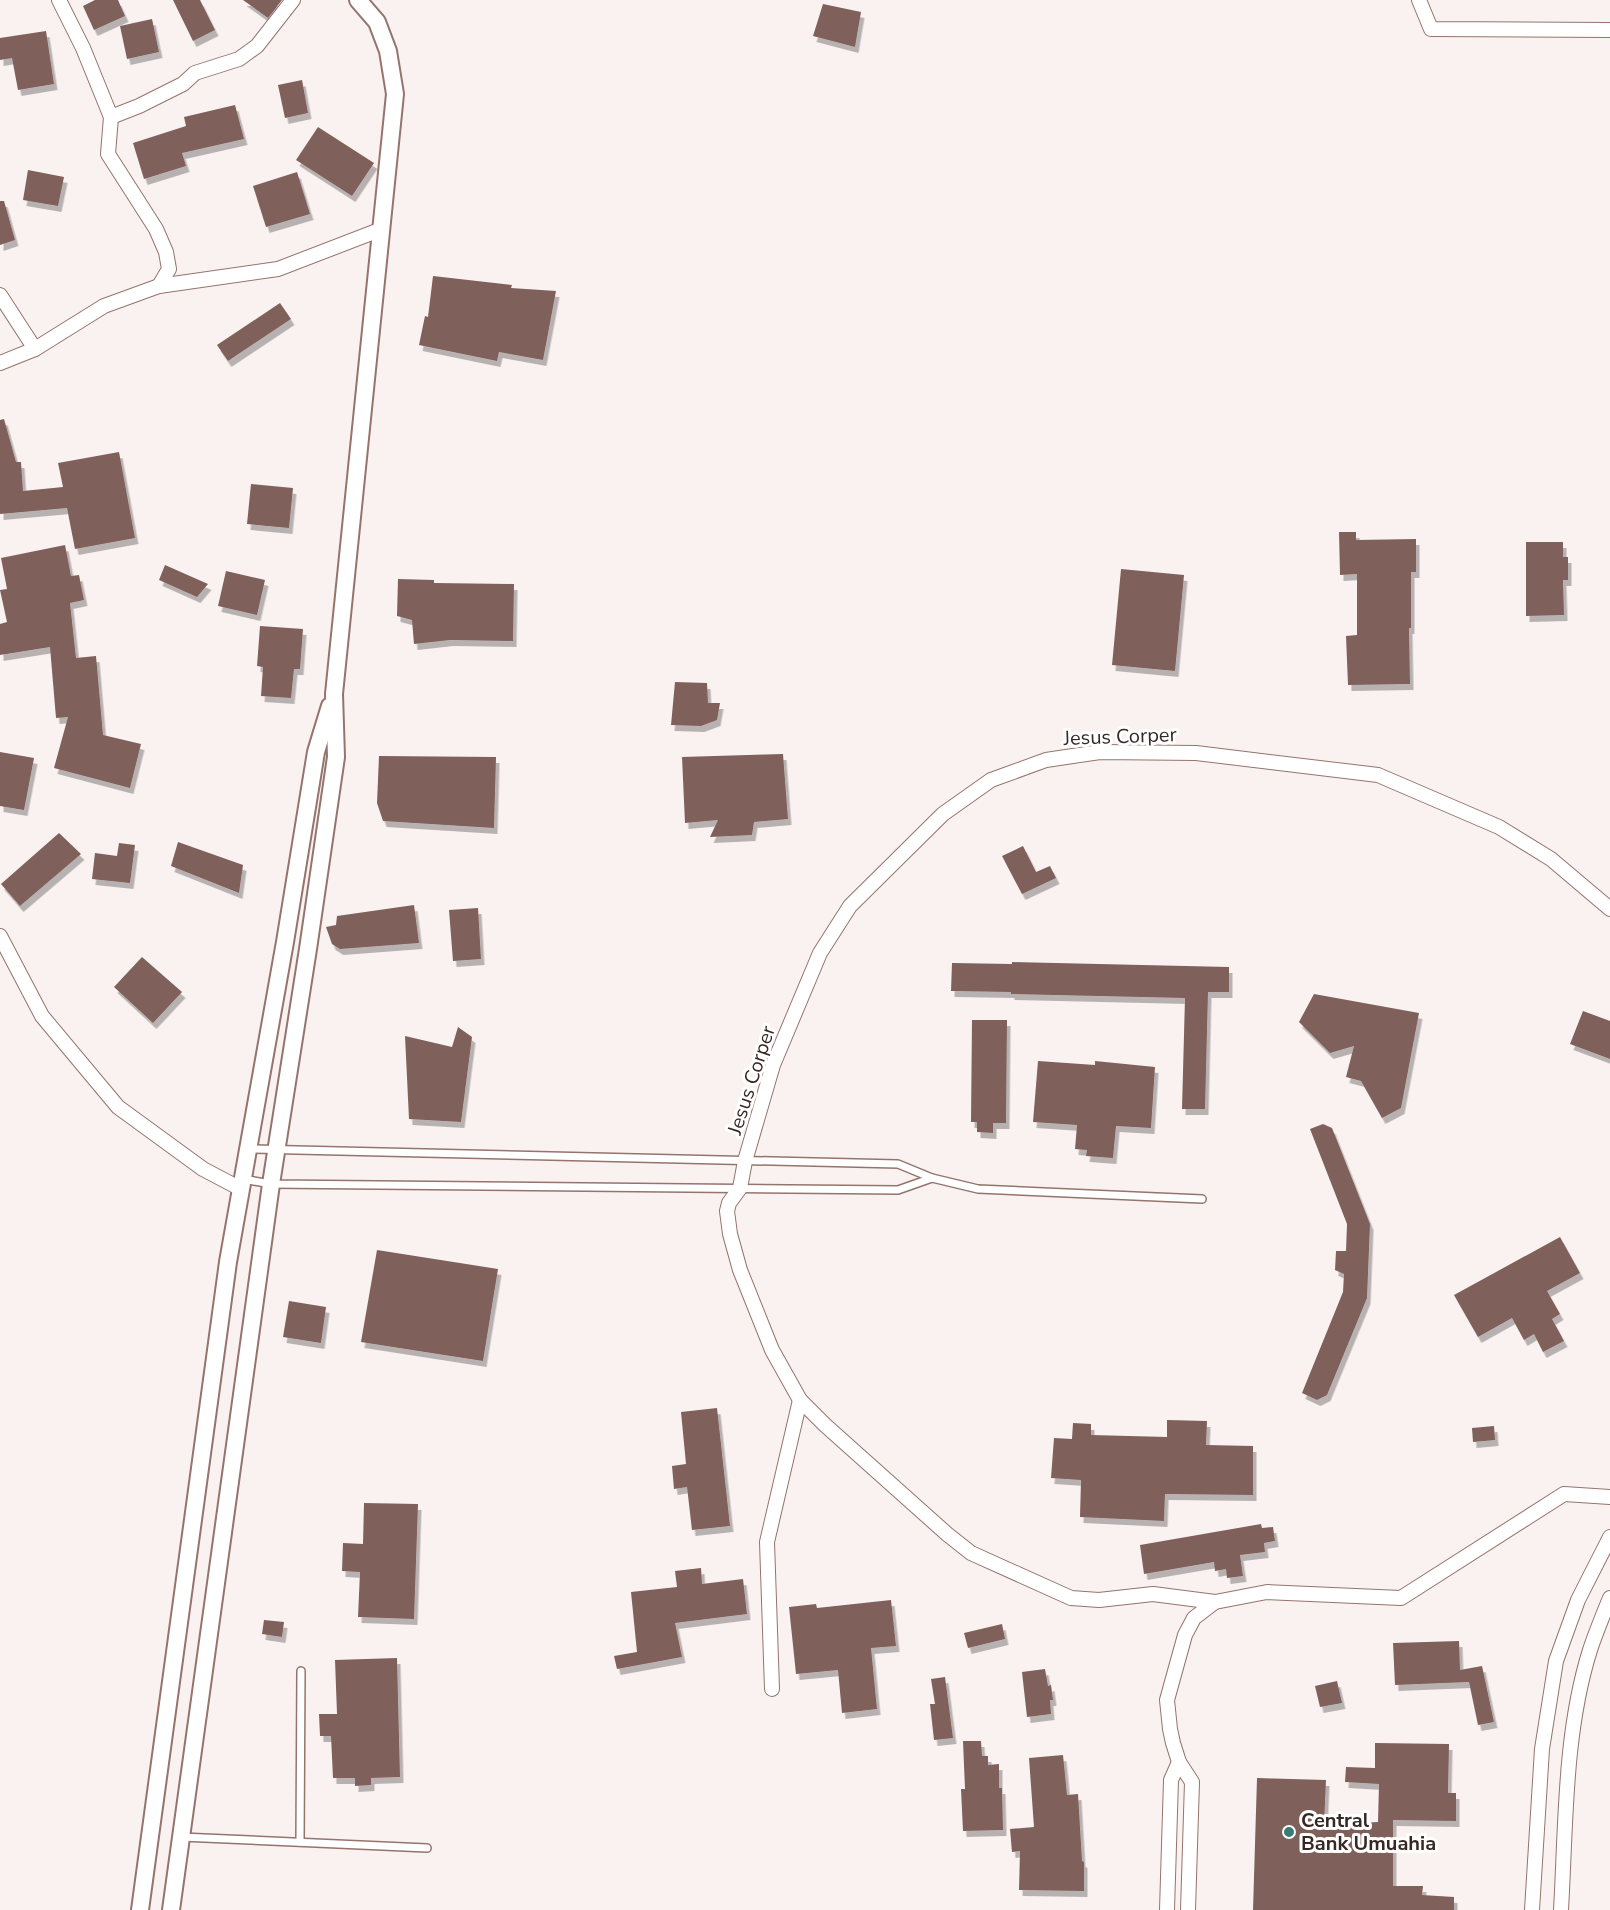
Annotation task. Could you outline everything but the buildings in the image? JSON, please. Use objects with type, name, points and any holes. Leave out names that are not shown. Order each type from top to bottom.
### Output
[{"type":"street","points":[[59,0],[83,48],[111,117],[108,154],[156,229],[166,252],[169,269],[159,286]]},
{"type":"street","points":[[111,117],[183,84],[195,73],[239,60],[257,46],[293,0]]},
{"type":"street","points":[[171,1910],[270,1184],[336,757],[334,694],[395,94],[388,51],[377,22],[358,0]]},
{"type":"street","points":[[1419,0],[1431,29],[1610,30]]},
{"type":"street","points":[[0,363],[35,349],[104,306],[159,286],[278,269],[382,229]]},
{"type":"street","points":[[0,295],[35,349]]},
{"type":"street","points":[[140,1910],[228,1262],[316,752],[334,694]]},
{"type":"street","name":"Jesus Corper","points":[[1215,1602],[1153,1594],[1099,1600],[1071,1598],[971,1553],[825,1425],[800,1400],[772,1350],[740,1270],[728,1211],[729,1203],[740,1188],[745,1161],[772,1065],[820,953],[850,906],[943,814],[991,780],[1046,760],[1100,752],[1196,753],[1377,775],[1499,827],[1551,860],[1610,909]]},
{"type":"street","points":[[0,936],[42,1016],[118,1107],[203,1169],[242,1184]]},
{"type":"street","points":[[772,1689],[767,1542],[800,1400]]},
{"type":"street","points":[[1188,1910],[1192,1782],[1179,1762],[1170,1729],[1167,1700],[1185,1635],[1194,1618],[1215,1602],[1267,1592],[1401,1598],[1564,1494],[1610,1497]]},
{"type":"street","points":[[1533,1910],[1542,1749],[1556,1661],[1578,1600],[1610,1537]]},
{"type":"street","points":[[1561,1910],[1570,1755],[1576,1710],[1590,1650],[1610,1598]]},
{"type":"street","points":[[1167,1910],[1171,1780],[1179,1762]]},
{"type":"lane","points":[[247,1149],[898,1164],[932,1178],[978,1189],[1202,1199]]},
{"type":"lane","points":[[242,1184],[898,1190],[932,1178]]},
{"type":"lane","points":[[300,1842],[301,1671]]},
{"type":"lane","points":[[181,1837],[427,1848]]},
{"type":"place","name":"Central Bank Umuahia","points":[[1289,1832]]}]
